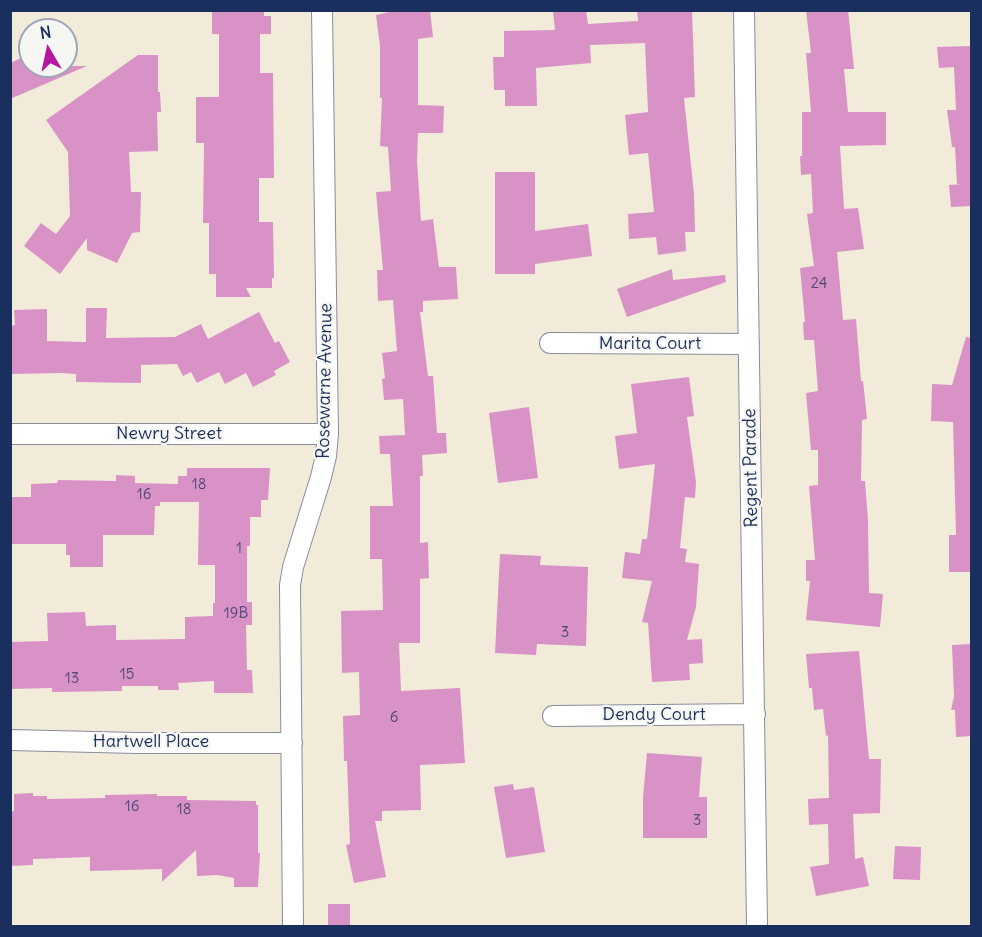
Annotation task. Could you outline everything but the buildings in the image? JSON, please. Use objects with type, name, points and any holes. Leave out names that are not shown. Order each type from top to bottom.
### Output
[{"type":"street","name":"Rosewarne Avenue","points":[[293,927],[290,585],[293,567],[321,477],[328,434],[322,10]]},
{"type":"street","name":"Regent Parade","points":[[744,10],[757,927]]},
{"type":"street","name":"Marita Court","points":[[550,343],[749,344]]},
{"type":"street","name":"Newry Street","points":[[10,434],[328,434]]},
{"type":"street","name":"Dendy Court","points":[[553,716],[755,714]]},
{"type":"street","name":"Hartwell Place","points":[[10,740],[292,743]]}]
